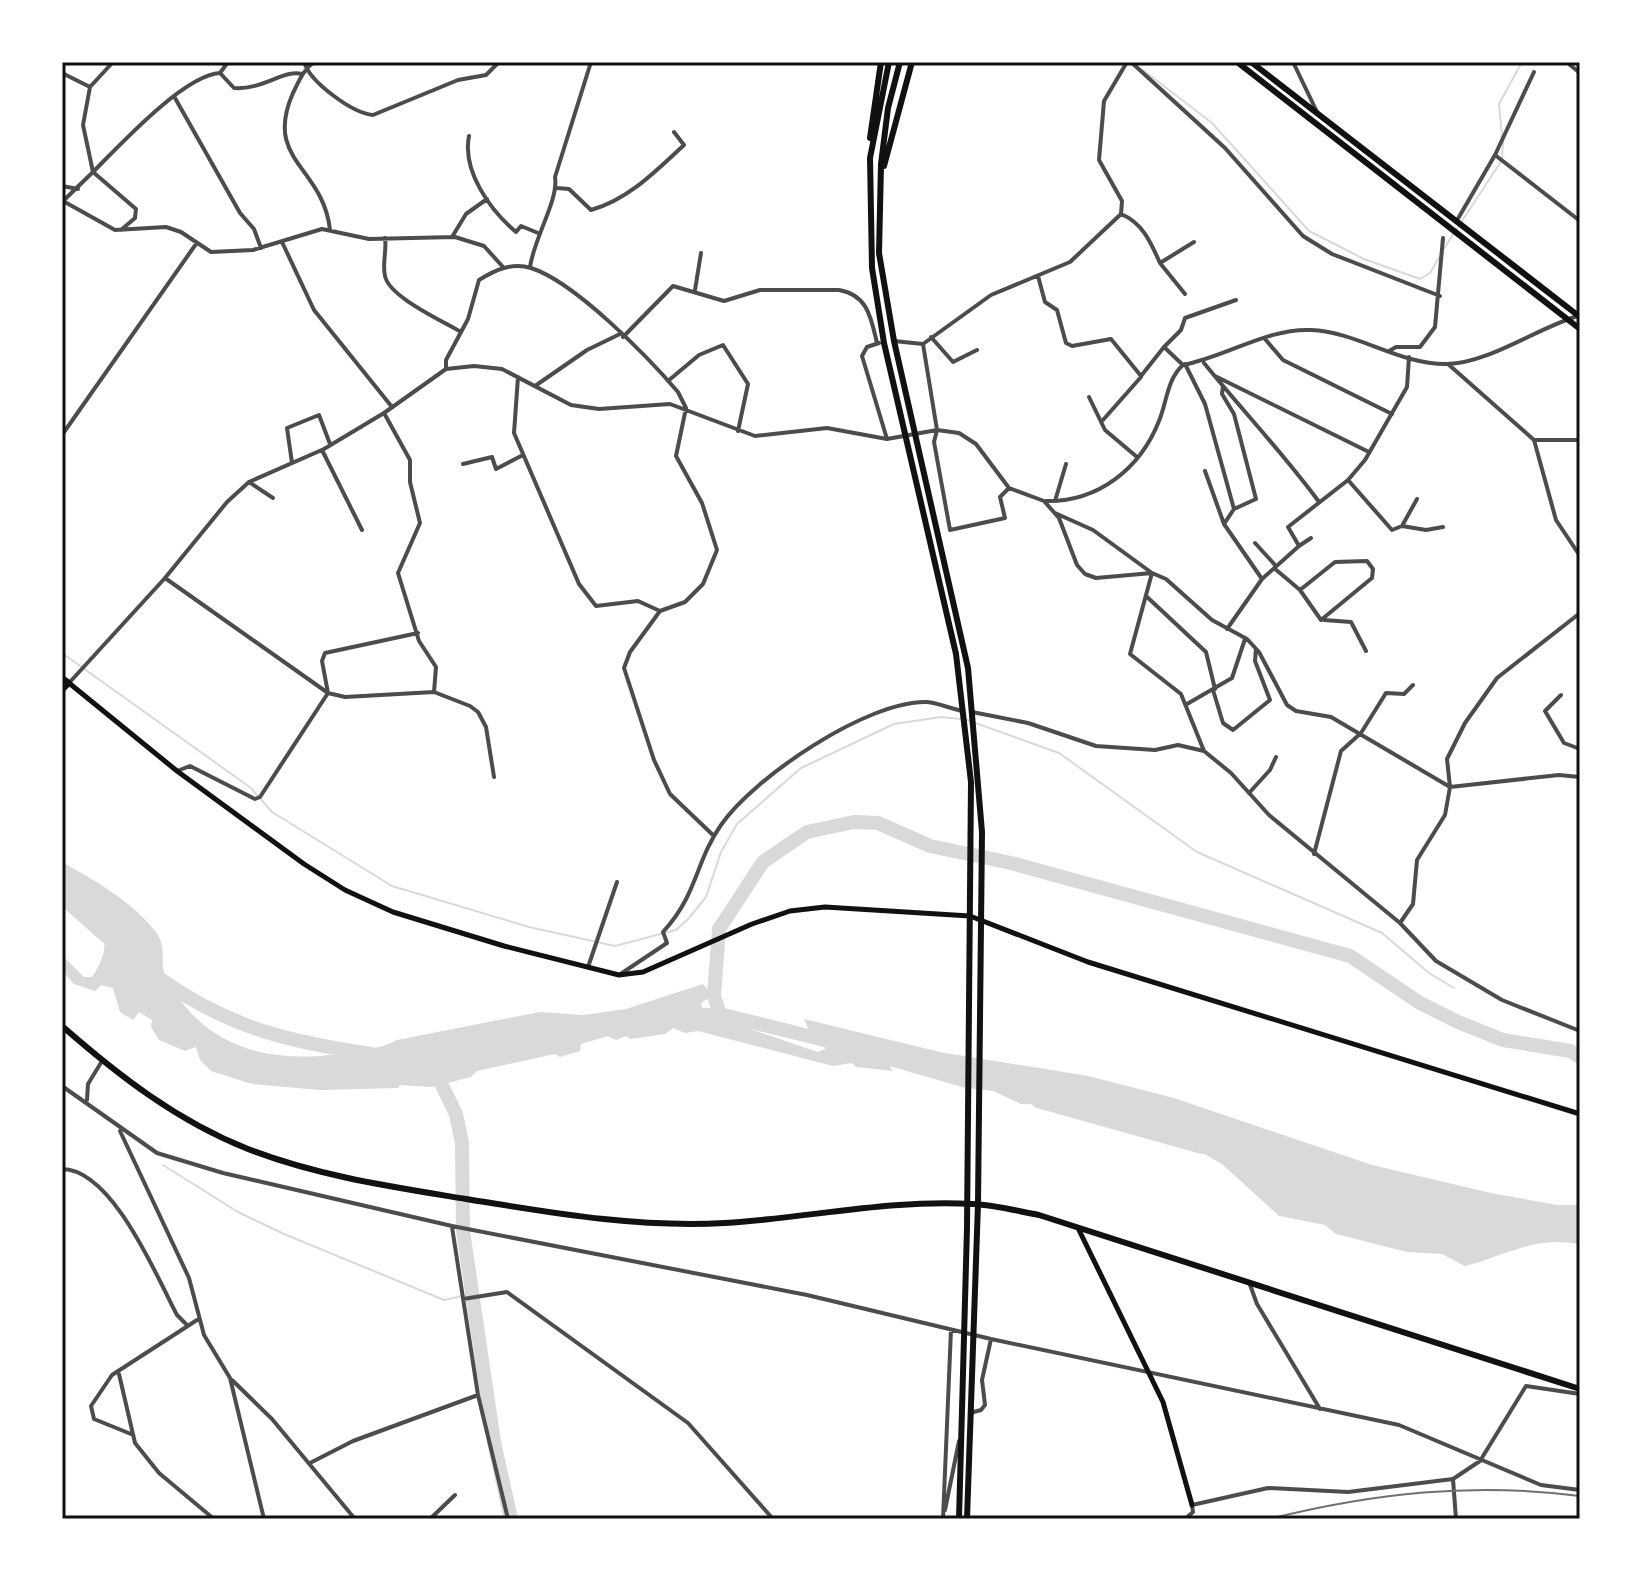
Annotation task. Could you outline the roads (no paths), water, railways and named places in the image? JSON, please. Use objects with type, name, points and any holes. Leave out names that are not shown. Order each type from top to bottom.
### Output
[{"type":"main road","points":[[881,62],[870,120],[869,229],[880,343],[941,583],[971,740],[982,832],[978,1204],[961,1437],[959,1515]]},
{"type":"main road","points":[[870,158],[889,62]]},
{"type":"main road","points":[[900,62],[888,108],[881,177],[879,253],[894,341],[968,668],[971,700],[964,1306],[970,1413],[967,1519]]},
{"type":"main road","points":[[881,177],[912,62]]},
{"type":"main road","points":[[1237,62],[1580,329]]},
{"type":"main road","points":[[1251,62],[1579,316]]},
{"type":"main road","points":[[62,690],[65,681],[177,771],[304,864],[345,890],[393,912],[588,968],[619,975],[643,972],[752,924],[790,911],[825,907],[970,916],[1088,962],[1580,1114]]},
{"type":"main road","points":[[62,1026],[102,1061],[189,1120],[248,1149],[391,1187],[553,1214],[671,1225],[728,1223],[917,1204],[978,1204],[1039,1215],[1078,1227],[1580,1391]]},
{"type":"main road","points":[[1078,1227],[1163,1402],[1192,1505]]},
{"type":"street","points":[[113,62],[90,87],[83,125],[93,172],[136,209],[135,218],[120,230]]},
{"type":"street","points":[[228,62],[220,73],[208,74],[147,119],[62,202],[120,230],[166,227],[181,232],[211,252],[261,248],[301,233],[330,230],[350,238],[452,237],[484,246],[503,267]]},
{"type":"street","points":[[220,73],[234,88],[250,89],[314,62]]},
{"type":"street","points":[[304,68],[348,107],[373,115],[458,80],[486,75],[499,62]]},
{"type":"street","points":[[530,267],[538,233],[557,188],[555,177],[591,62]]},
{"type":"street","points":[[1293,62],[1318,114]]},
{"type":"street","points":[[894,341],[923,344],[991,295],[1082,254],[1121,214],[1122,201],[1099,160],[1104,101],[1125,63],[1225,148],[1303,236],[1332,254],[1440,296]]},
{"type":"street","points":[[1570,65],[1580,73]]},
{"type":"street","points":[[304,68],[284,115],[282,132],[286,148],[315,183],[330,230]]},
{"type":"street","points":[[1450,230],[1495,155],[1534,72]]},
{"type":"street","points":[[62,73],[90,87]]},
{"type":"street","points":[[175,98],[240,213],[254,229],[261,248]]},
{"type":"street","points":[[557,188],[569,189],[591,210],[599,208],[640,184],[684,145],[674,132]]},
{"type":"street","points":[[469,136],[467,158],[498,216],[516,232],[521,226],[538,233]]},
{"type":"street","points":[[1495,155],[1580,221]]},
{"type":"street","points":[[62,186],[78,189]]},
{"type":"street","points":[[452,237],[466,214],[487,199]]},
{"type":"street","points":[[1121,214],[1133,219],[1144,230],[1160,263],[1185,294]]},
{"type":"street","points":[[385,238],[385,276],[388,284],[401,298],[461,332]]},
{"type":"street","points":[[1389,351],[1396,347],[1414,350],[1426,341],[1435,327],[1443,238]]},
{"type":"street","points":[[282,242],[314,310],[392,407]]},
{"type":"street","points":[[1160,263],[1194,242]]},
{"type":"street","points":[[62,435],[197,243]]},
{"type":"street","points":[[695,290],[701,253]]},
{"type":"street","points":[[446,369],[446,360],[461,332],[479,280],[503,267],[530,267],[580,299],[621,335],[668,381],[686,408],[676,456],[702,503],[715,534],[717,550],[712,567],[694,595],[660,611],[630,652],[624,668],[654,760],[670,794],[714,836]]},
{"type":"street","points":[[1038,276],[1045,302],[1057,310],[1066,343],[1072,346],[1111,339],[1141,376]]},
{"type":"street","points":[[535,386],[587,350],[621,335],[669,288],[695,290],[724,301],[760,290],[850,291],[868,307],[880,343],[867,347],[862,356],[887,439]]},
{"type":"street","points":[[1103,420],[1181,330],[1185,318],[1236,300]]},
{"type":"street","points":[[65,681],[165,578],[227,502],[249,482],[331,445],[384,413],[446,369],[474,366],[502,369],[571,405],[599,409],[652,404],[686,408],[738,431],[779,436],[827,428],[887,439],[937,430],[959,433],[976,444],[1009,488],[1044,501],[1055,501],[1081,499],[1109,485],[1137,457],[1159,423],[1173,376],[1184,365],[1204,363],[1282,332],[1311,330],[1340,335],[1409,357],[1448,364],[1490,352],[1579,316]]},
{"type":"street","points":[[931,337],[953,362],[977,350]]},
{"type":"street","points":[[1265,338],[1283,360],[1392,414]]},
{"type":"street","points":[[923,344],[937,430],[934,442],[950,530],[1005,518],[1000,497],[1009,488]]},
{"type":"street","points":[[668,381],[699,355],[723,345],[748,384],[738,431]]},
{"type":"street","points":[[1164,347],[1184,365],[1205,404],[1234,509]]},
{"type":"street","points":[[1299,546],[1288,527],[1348,480],[1369,452],[1407,387],[1409,357]]},
{"type":"street","points":[[1204,363],[1265,439],[1282,451],[1319,503]]},
{"type":"street","points":[[1448,364],[1534,440],[1556,520],[1580,556]]},
{"type":"street","points":[[1213,374],[1369,452]]},
{"type":"street","points":[[518,377],[514,433],[579,584],[596,606],[638,601],[660,611]]},
{"type":"street","points":[[1223,386],[1222,394],[1234,414],[1256,499],[1234,509],[1224,524]]},
{"type":"street","points":[[1089,397],[1114,440],[1137,457]]},
{"type":"street","points":[[384,413],[410,460],[410,482],[420,523],[398,573],[426,656],[436,667],[434,692]]},
{"type":"street","points":[[292,463],[287,428],[319,415],[331,445]]},
{"type":"street","points":[[1534,440],[1580,440]]},
{"type":"street","points":[[322,450],[362,530]]},
{"type":"street","points":[[463,464],[492,457],[496,469],[523,455]]},
{"type":"street","points":[[1055,501],[1066,464]]},
{"type":"street","points":[[1205,471],[1224,524],[1262,579]]},
{"type":"street","points":[[1348,480],[1384,525],[1392,530],[1402,526],[1426,530],[1443,527]]},
{"type":"street","points":[[249,482],[273,498]]},
{"type":"street","points":[[1402,526],[1417,499]]},
{"type":"street","points":[[1044,501],[1054,512],[1077,565],[1085,574],[1096,578],[1152,573]]},
{"type":"street","points":[[1054,512],[1093,530],[1152,573],[1166,579],[1212,620],[1245,638],[1256,649],[1287,705],[1296,711],[1331,717],[1450,787],[1559,775],[1580,777]]},
{"type":"street","points":[[1227,629],[1262,579],[1311,538]]},
{"type":"street","points":[[1255,543],[1300,590],[1321,620]]},
{"type":"street","points":[[1300,590],[1339,560],[1372,564],[1372,578],[1321,620]]},
{"type":"street","points":[[1152,573],[1130,654],[1181,694],[1204,751],[1314,854],[1400,923],[1436,961],[1479,989],[1580,1031]]},
{"type":"street","points":[[165,578],[328,693],[345,697],[434,692],[478,712],[486,727],[494,777]]},
{"type":"street","points":[[1146,596],[1206,652],[1223,723],[1233,730],[1270,700],[1255,661],[1256,649]]},
{"type":"street","points":[[1400,923],[1413,904],[1417,860],[1441,823],[1450,787],[1447,759],[1465,723],[1497,678],[1537,643],[1578,615],[1580,626]]},
{"type":"street","points":[[1321,620],[1351,622],[1366,651]]},
{"type":"street","points":[[177,771],[190,766],[255,799],[260,797],[328,693],[322,661],[325,653],[418,633]]},
{"type":"street","points":[[1187,704],[1232,678],[1245,638]]},
{"type":"street","points":[[1314,854],[1341,751],[1361,733],[1386,693],[1404,694],[1413,685]]},
{"type":"street","points":[[1561,695],[1545,711],[1564,743],[1580,749]]},
{"type":"street","points":[[619,975],[667,943],[663,932],[692,894],[714,836],[733,810],[801,754],[861,718],[928,702],[993,716],[1096,746],[1155,750],[1178,745],[1204,751]]},
{"type":"street","points":[[1249,793],[1270,770],[1276,757]]},
{"type":"street","points":[[588,968],[617,882]]},
{"type":"street","points":[[87,1100],[88,1084],[102,1061]]},
{"type":"street","points":[[62,1086],[87,1100],[157,1153],[223,1173],[452,1226],[807,1295],[991,1339],[1399,1425],[1541,1485],[1580,1490]]},
{"type":"street","points":[[119,1127],[189,1278],[197,1320],[230,1378],[310,1463],[355,1519]]},
{"type":"street","points":[[62,1169],[89,1176],[101,1190],[135,1234],[177,1315],[186,1324]]},
{"type":"street","points":[[452,1226],[478,1395],[508,1519]]},
{"type":"street","points":[[1249,1282],[1257,1304],[1320,1409]]},
{"type":"street","points":[[463,1299],[507,1292],[688,1423],[773,1519]]},
{"type":"street","points":[[131,1434],[94,1419],[90,1412],[103,1387],[112,1375],[119,1374],[186,1324],[197,1320]]},
{"type":"street","points":[[943,1519],[951,1329]]},
{"type":"street","points":[[970,1413],[981,1410],[985,1405],[982,1380],[991,1339]]},
{"type":"street","points":[[119,1374],[129,1408],[131,1434],[142,1453],[159,1473],[214,1519]]},
{"type":"street","points":[[230,1378],[264,1519]]},
{"type":"street","points":[[1185,1519],[1193,1512],[1192,1505],[1268,1488],[1348,1492],[1453,1479],[1480,1461],[1526,1386],[1580,1391]]},
{"type":"street","points":[[310,1463],[353,1441],[478,1395]]},
{"type":"street","points":[[944,1511],[949,1505],[956,1446],[961,1437]]},
{"type":"street","points":[[1453,1479],[1456,1519]]},
{"type":"street","points":[[430,1519],[455,1495]]},
{"type":"waterway","points":[[1502,136],[1499,104],[1522,62]]},
{"type":"waterway","points":[[1143,70],[1212,123],[1309,231],[1364,259],[1420,279],[1430,273],[1440,256]]},
{"type":"waterway","points":[[1443,250],[1502,160],[1503,142]]},
{"type":"waterway","points":[[62,653],[251,788],[272,812],[392,886],[529,927],[615,946],[676,930],[689,918],[706,897],[721,852],[737,824],[801,768],[894,724],[941,717],[960,719]]},
{"type":"waterway","points":[[967,720],[1059,753],[1197,852],[1382,933],[1429,973],[1454,988]]},
{"type":"waterway","points":[[720,1015],[714,996],[719,929],[763,862],[807,832],[854,822],[878,823],[930,846],[1011,863],[1350,956],[1420,1003],[1458,1022],[1503,1040],[1570,1051],[1580,1057]]},
{"type":"waterway","points":[[62,897],[115,944]]},
{"type":"waterway","points":[[160,979],[211,1010],[261,1030],[314,1044],[372,1054]]},
{"type":"waterway","points":[[689,1015],[723,1015],[837,1043]]},
{"type":"waterway","points":[[887,1058],[956,1078]]},
{"type":"waterway","points":[[433,1067],[456,1114],[462,1143],[463,1231],[494,1442],[511,1519]]},
{"type":"waterway","points":[[1038,1101],[1202,1147]]},
{"type":"waterway","points":[[163,1165],[238,1212],[284,1234],[444,1300],[472,1294]]},
{"type":"railway","points":[[1269,1519],[1347,1502],[1423,1492],[1501,1490],[1580,1496]]}]
